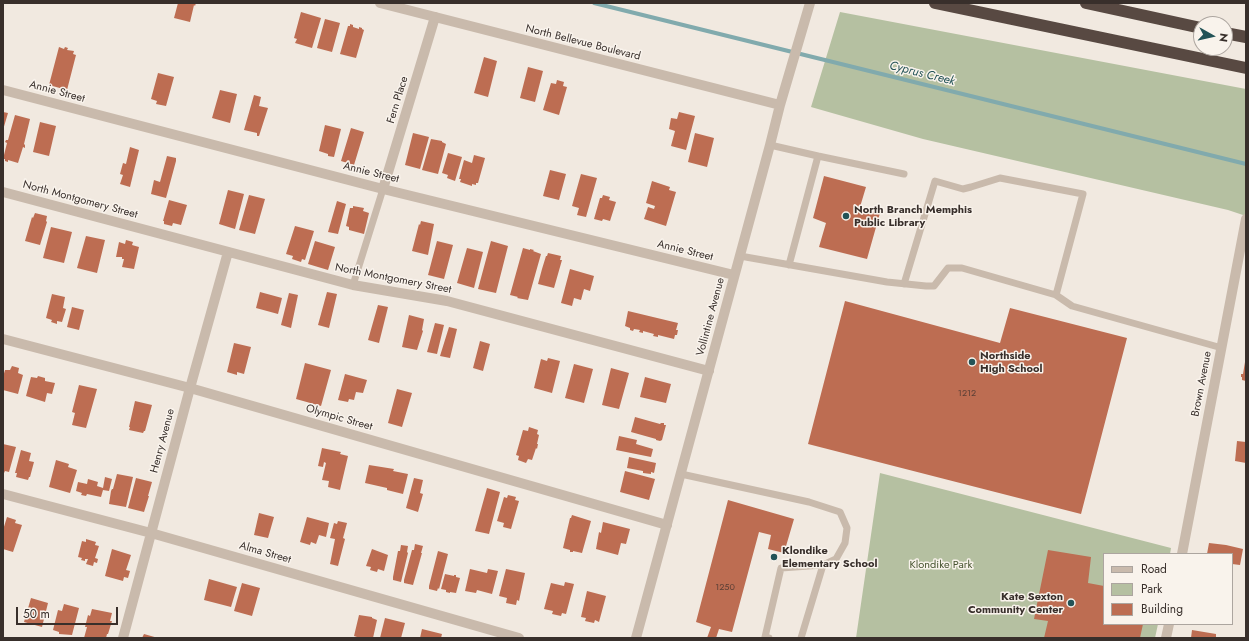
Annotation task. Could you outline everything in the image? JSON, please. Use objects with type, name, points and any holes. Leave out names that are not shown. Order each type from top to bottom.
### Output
[{"type":"highway","points":[[935,3],[1242,67]]},
{"type":"highway","points":[[1086,3],[1193,26]]},
{"type":"highway","points":[[1233,35],[1245,37]]},
{"type":"street","name":"North Bellevue Boulevard","points":[[380,3],[780,105]]},
{"type":"street","name":"Vollintine Avenue","points":[[636,638],[780,105],[810,3]]},
{"type":"street","name":"Fern Place","points":[[384,189],[435,17]]},
{"type":"street","name":"Annie Street","points":[[3,90],[384,189],[734,276]]},
{"type":"street","name":"North Montgomery Street","points":[[3,192],[353,285],[447,301],[709,371]]},
{"type":"street","name":"Brown Avenue","points":[[1182,553],[1246,219]]},
{"type":"street","name":"Henry Avenue","points":[[124,638],[190,388],[228,252]]},
{"type":"street","name":"Olympic Street","points":[[3,339],[190,388],[667,525]]},
{"type":"street","name":"Alma Street","points":[[3,494],[151,533],[519,638]]},
{"type":"street","points":[[1166,638],[1169,625]]},
{"type":"lane","points":[[770,145],[904,174]]},
{"type":"lane","points":[[789,265],[818,156]]},
{"type":"lane","points":[[904,284],[935,181],[963,188],[971,188],[1000,178],[1083,194],[1056,294]]},
{"type":"lane","points":[[353,285],[384,189]]},
{"type":"lane","points":[[740,256],[886,282],[934,286],[948,268],[962,268],[1056,294],[1072,306],[1222,348]]},
{"type":"lane","points":[[680,474],[809,502],[840,512],[848,528],[846,543],[836,559],[823,565],[781,568],[765,637],[769,638]]},
{"type":"lane","points":[[801,638],[823,565]]},
{"type":"green space","points":[[840,12],[1246,89],[1246,216],[1228,210],[923,139],[811,107]]},
{"type":"green space","name":"Klondike Park","points":[[880,473],[1171,548],[1170,553],[1103,553],[1103,625],[1158,625],[1155,638],[856,638]]},
{"type":"building","points":[[178,3],[196,3],[195,6],[194,5],[190,22],[174,18]]},
{"type":"building","points":[[301,12],[321,18],[312,48],[295,43],[297,39],[294,38]]},
{"type":"building","points":[[325,19],[340,23],[332,52],[317,48]]},
{"type":"building","points":[[350,24],[353,25],[353,27],[359,29],[359,27],[364,30],[356,58],[340,54],[348,26],[350,26]]},
{"type":"building","points":[[59,47],[64,49],[65,47],[68,48],[67,50],[74,51],[73,54],[76,55],[67,90],[49,85]]},
{"type":"building","points":[[484,57],[497,61],[488,97],[474,93]]},
{"type":"building","points":[[528,67],[543,71],[535,102],[520,98]]},
{"type":"building","points":[[158,73],[174,77],[166,106],[156,104],[157,101],[151,99]]},
{"type":"building","points":[[557,80],[564,82],[563,86],[567,87],[559,115],[543,110],[551,83],[556,84]]},
{"type":"building","points":[[220,90],[237,94],[230,123],[212,118]]},
{"type":"building","points":[[254,95],[261,97],[259,106],[268,108],[259,136],[257,136],[257,133],[244,130]]},
{"type":"building","points":[[3,112],[8,113],[3,130]]},
{"type":"building","points":[[679,112],[695,116],[686,150],[671,146],[675,131],[669,129],[671,118],[677,119]]},
{"type":"building","points":[[15,115],[30,119],[24,144],[25,148],[23,147],[18,163],[8,160],[8,162],[3,159],[7,143],[5,142],[8,140]]},
{"type":"building","points":[[40,122],[56,126],[49,156],[33,152]]},
{"type":"building","points":[[325,125],[341,129],[334,157],[328,156],[328,154],[319,151]]},
{"type":"building","points":[[351,128],[364,132],[354,165],[341,161]]},
{"type":"building","points":[[413,133],[429,137],[420,169],[405,165]]},
{"type":"building","points":[[695,133],[714,138],[707,167],[688,162]]},
{"type":"building","points":[[431,139],[442,141],[446,144],[438,174],[422,170]]},
{"type":"building","points":[[130,147],[139,150],[130,187],[120,184],[123,175],[120,174],[123,163],[126,164]]},
{"type":"building","points":[[448,153],[462,157],[455,181],[447,178],[448,175],[442,173]]},
{"type":"building","points":[[474,155],[485,158],[478,183],[476,183],[476,185],[472,184],[472,186],[460,182],[461,179],[459,179],[464,160],[472,163]]},
{"type":"building","points":[[167,156],[176,158],[176,161],[166,198],[151,194],[154,180],[160,182]]},
{"type":"building","points":[[550,170],[566,174],[559,200],[543,196]]},
{"type":"building","points":[[581,174],[597,178],[586,217],[577,215],[579,208],[572,206]]},
{"type":"building","name":"North Branch Memphis Public Library","points":[[824,176],[866,187],[860,207],[880,213],[867,259],[819,247],[826,223],[813,218]]},
{"type":"building","points":[[652,181],[670,187],[669,190],[676,192],[666,226],[644,219],[648,207],[654,209],[655,206],[646,203]]},
{"type":"building","points":[[228,190],[244,194],[235,229],[219,224]]},
{"type":"building","points":[[249,195],[265,199],[255,234],[239,230]]},
{"type":"building","points":[[603,195],[610,197],[609,200],[616,202],[610,221],[594,219],[600,198],[602,198]]},
{"type":"building","points":[[169,200],[187,205],[181,225],[173,223],[172,226],[164,224],[163,221]]},
{"type":"building","points":[[337,201],[346,204],[338,234],[328,232]]},
{"type":"building","points":[[353,206],[364,208],[363,211],[369,213],[364,234],[349,230],[349,227],[346,226],[350,208],[353,208]]},
{"type":"building","points":[[35,213],[47,216],[47,222],[40,245],[25,241],[32,217],[33,218]]},
{"type":"building","points":[[421,221],[434,224],[428,255],[412,251]]},
{"type":"building","points":[[295,226],[314,231],[305,260],[302,259],[301,262],[292,259],[293,256],[286,254]]},
{"type":"building","points":[[51,227],[72,232],[64,263],[43,258]]},
{"type":"building","points":[[86,236],[105,240],[97,273],[77,268]]},
{"type":"building","points":[[126,240],[133,242],[132,245],[139,247],[134,269],[122,267],[124,259],[122,259],[122,257],[116,257],[119,242],[125,244]]},
{"type":"building","points":[[315,241],[335,247],[328,270],[308,264]]},
{"type":"building","points":[[437,241],[453,245],[444,279],[428,275]]},
{"type":"building","points":[[491,241],[508,246],[496,293],[478,289]]},
{"type":"building","points":[[467,248],[483,252],[474,288],[457,283]]},
{"type":"building","points":[[523,248],[534,250],[533,251],[541,254],[528,300],[510,295]]},
{"type":"building","points":[[548,253],[561,256],[560,260],[562,260],[554,288],[538,284]]},
{"type":"building","points":[[570,269],[594,276],[590,291],[584,289],[581,300],[574,298],[572,306],[561,303]]},
{"type":"building","points":[[260,292],[282,298],[278,314],[256,308]]},
{"type":"building","points":[[327,292],[337,294],[329,328],[318,325]]},
{"type":"building","points":[[289,293],[298,295],[291,328],[281,325]]},
{"type":"building","points":[[52,294],[65,297],[63,308],[66,309],[62,322],[57,321],[57,324],[46,318]]},
{"type":"building","name":"Northside High School","points":[[845,301],[1000,343],[1010,308],[1127,338],[1081,514],[808,444]]},
{"type":"building","points":[[378,305],[388,307],[379,343],[368,340]]},
{"type":"building","points":[[72,307],[84,310],[79,330],[67,327]]},
{"type":"building","points":[[628,311],[678,323],[676,330],[678,330],[677,335],[675,335],[674,339],[658,335],[658,337],[653,336],[654,334],[643,331],[643,333],[639,332],[640,330],[630,330],[630,328],[625,326]]},
{"type":"building","points":[[409,315],[424,319],[423,331],[417,350],[402,347]]},
{"type":"building","points":[[435,323],[444,325],[437,354],[427,352]]},
{"type":"building","points":[[449,327],[457,329],[450,358],[440,356]]},
{"type":"building","points":[[480,341],[490,344],[483,371],[473,368]]},
{"type":"building","points":[[234,343],[251,347],[244,374],[237,372],[237,375],[227,372]]},
{"type":"building","points":[[548,358],[560,361],[552,393],[534,388],[541,359],[547,361]]},
{"type":"building","points":[[1245,362],[1246,381],[1242,380],[1241,377]]},
{"type":"building","points":[[305,363],[331,370],[321,406],[296,399]]},
{"type":"building","points":[[574,364],[593,369],[584,403],[565,398]]},
{"type":"building","points":[[12,366],[19,368],[18,373],[23,375],[18,394],[3,390],[3,377],[5,370],[10,370]]},
{"type":"building","points":[[611,368],[629,373],[619,409],[602,405]]},
{"type":"building","points":[[345,374],[367,380],[363,393],[356,392],[354,400],[349,399],[348,402],[338,400]]},
{"type":"building","points":[[38,376],[45,378],[45,381],[55,383],[52,394],[47,393],[45,402],[26,396],[31,377],[37,378]]},
{"type":"building","points":[[645,377],[671,384],[666,403],[640,397]]},
{"type":"building","points":[[79,385],[97,389],[86,428],[72,425],[75,413],[72,412]]},
{"type":"building","points":[[397,389],[412,393],[402,427],[388,423]]},
{"type":"building","points":[[135,401],[152,405],[145,431],[143,433],[129,430]]},
{"type":"building","points":[[635,417],[660,424],[664,423],[664,425],[666,425],[662,440],[656,440],[631,432]]},
{"type":"building","points":[[529,427],[538,430],[537,434],[539,435],[537,449],[536,448],[532,460],[528,459],[526,463],[518,460],[519,456],[516,455],[523,430],[528,431]]},
{"type":"building","points":[[619,436],[637,440],[636,444],[653,449],[651,457],[616,450]]},
{"type":"building","points":[[1237,441],[1246,442],[1246,463],[1235,461]]},
{"type":"building","points":[[3,444],[16,447],[9,472],[5,471],[4,473],[3,473]]},
{"type":"building","points":[[322,448],[341,452],[340,454],[348,456],[340,490],[328,487],[329,481],[322,480],[326,463],[324,462],[323,467],[318,466]]},
{"type":"building","points":[[21,450],[31,453],[29,461],[34,462],[28,480],[16,477],[17,473],[15,473]]},
{"type":"building","points":[[629,457],[656,463],[654,473],[643,473],[643,471],[627,468]]},
{"type":"building","points":[[56,460],[69,464],[68,467],[77,470],[70,493],[49,487]]},
{"type":"building","points":[[369,465],[394,469],[393,471],[408,474],[403,494],[387,490],[387,488],[365,483]]},
{"type":"building","points":[[625,471],[655,479],[649,500],[620,492]]},
{"type":"building","points":[[117,474],[133,477],[126,507],[109,504],[111,491],[113,489]]},
{"type":"building","points":[[105,477],[112,479],[109,491],[103,490],[101,497],[87,494],[86,496],[81,495],[82,493],[76,491],[78,482],[87,484],[88,479],[98,482],[97,486],[103,488]]},
{"type":"building","points":[[136,478],[152,482],[144,512],[128,508]]},
{"type":"building","points":[[414,478],[423,480],[420,493],[423,494],[418,512],[406,508]]},
{"type":"building","points":[[487,488],[500,492],[489,534],[475,531]]},
{"type":"building","points":[[508,495],[516,497],[515,500],[519,501],[511,529],[503,527],[504,523],[497,521],[504,497],[507,498]]},
{"type":"building","name":"Klondike Elementary School","points":[[728,500],[794,519],[784,553],[768,549],[771,535],[759,532],[732,632],[719,629],[716,638],[707,638],[711,627],[696,622]]},
{"type":"building","points":[[259,513],[274,517],[268,538],[254,535]]},
{"type":"building","points":[[572,515],[591,521],[582,553],[573,551],[570,552],[570,550],[563,548]]},
{"type":"building","points":[[7,517],[16,520],[15,523],[22,525],[13,552],[3,549],[3,530]]},
{"type":"building","points":[[307,517],[329,523],[326,537],[319,535],[316,544],[311,542],[310,545],[300,542]]},
{"type":"building","points":[[338,521],[347,523],[343,538],[345,539],[338,566],[330,564],[335,539],[330,538],[334,523],[337,524]]},
{"type":"building","points":[[603,522],[630,529],[626,544],[621,543],[618,555],[596,549],[599,532],[601,533]]},
{"type":"building","points":[[86,539],[96,542],[95,545],[99,546],[95,558],[98,559],[97,563],[94,562],[93,566],[86,564],[88,559],[85,559],[85,561],[78,557],[82,541],[86,542]]},
{"type":"building","points":[[1209,543],[1243,549],[1240,565],[1233,564],[1233,553],[1207,553]]},
{"type":"building","points":[[415,544],[423,546],[413,585],[404,583],[404,580]]},
{"type":"building","points":[[401,545],[408,546],[408,553],[401,582],[393,580],[393,577],[398,551],[400,551]]},
{"type":"building","points":[[112,549],[131,555],[126,570],[130,571],[128,578],[124,577],[123,581],[105,576]]},
{"type":"building","points":[[372,549],[388,555],[384,571],[378,569],[377,572],[370,570],[371,567],[366,566]]},
{"type":"building","name":"Kate Sexton Community Center","points":[[1048,550],[1091,557],[1088,583],[1103,586],[1103,625],[1143,625],[1140,638],[1044,638],[1048,621],[1034,619]]},
{"type":"building","points":[[438,551],[448,554],[439,589],[438,588],[437,591],[429,589],[429,586]]},
{"type":"building","points":[[470,569],[487,573],[488,569],[498,571],[492,594],[477,590],[476,593],[465,591]]},
{"type":"building","points":[[506,569],[525,573],[519,601],[517,600],[516,605],[506,603],[507,598],[499,596]]},
{"type":"building","points":[[445,574],[456,575],[456,577],[460,578],[456,593],[446,592],[446,590],[441,589]]},
{"type":"building","points":[[209,579],[237,587],[231,607],[204,600]]},
{"type":"building","points":[[565,582],[574,584],[566,614],[562,613],[561,616],[552,614],[553,611],[544,609],[551,583],[564,586]]},
{"type":"building","points":[[242,583],[260,588],[252,616],[234,611]]},
{"type":"building","points":[[587,591],[606,596],[599,622],[595,620],[594,623],[585,621],[586,618],[581,617]]},
{"type":"building","points":[[31,598],[48,603],[42,627],[24,622]]},
{"type":"building","points":[[64,604],[79,608],[72,635],[59,634],[59,632],[53,630],[58,610],[62,611]]},
{"type":"building","points":[[92,609],[112,613],[110,621],[112,621],[106,638],[84,638],[88,615],[90,616]]},
{"type":"building","points":[[359,615],[372,617],[377,620],[373,638],[360,638],[354,636]]},
{"type":"building","points":[[385,618],[405,623],[401,638],[380,638]]},
{"type":"building","points":[[422,629],[442,634],[441,638],[420,638]]},
{"type":"building","points":[[1192,630],[1216,634],[1216,638],[1191,638]]},
{"type":"building","points":[[144,634],[158,638],[142,638]]},
{"type":"waterway","name":"Cyprus Creek","points":[[594,3],[1246,164]]},
{"type":"place","name":"North Branch Memphis Public Library","points":[[846,216]]},
{"type":"place","name":"Northside High School","points":[[972,362]]},
{"type":"place","name":"Klondike Elementary School","points":[[774,557]]},
{"type":"place","name":"Kate Sexton Community Center","points":[[1071,603]]}]
